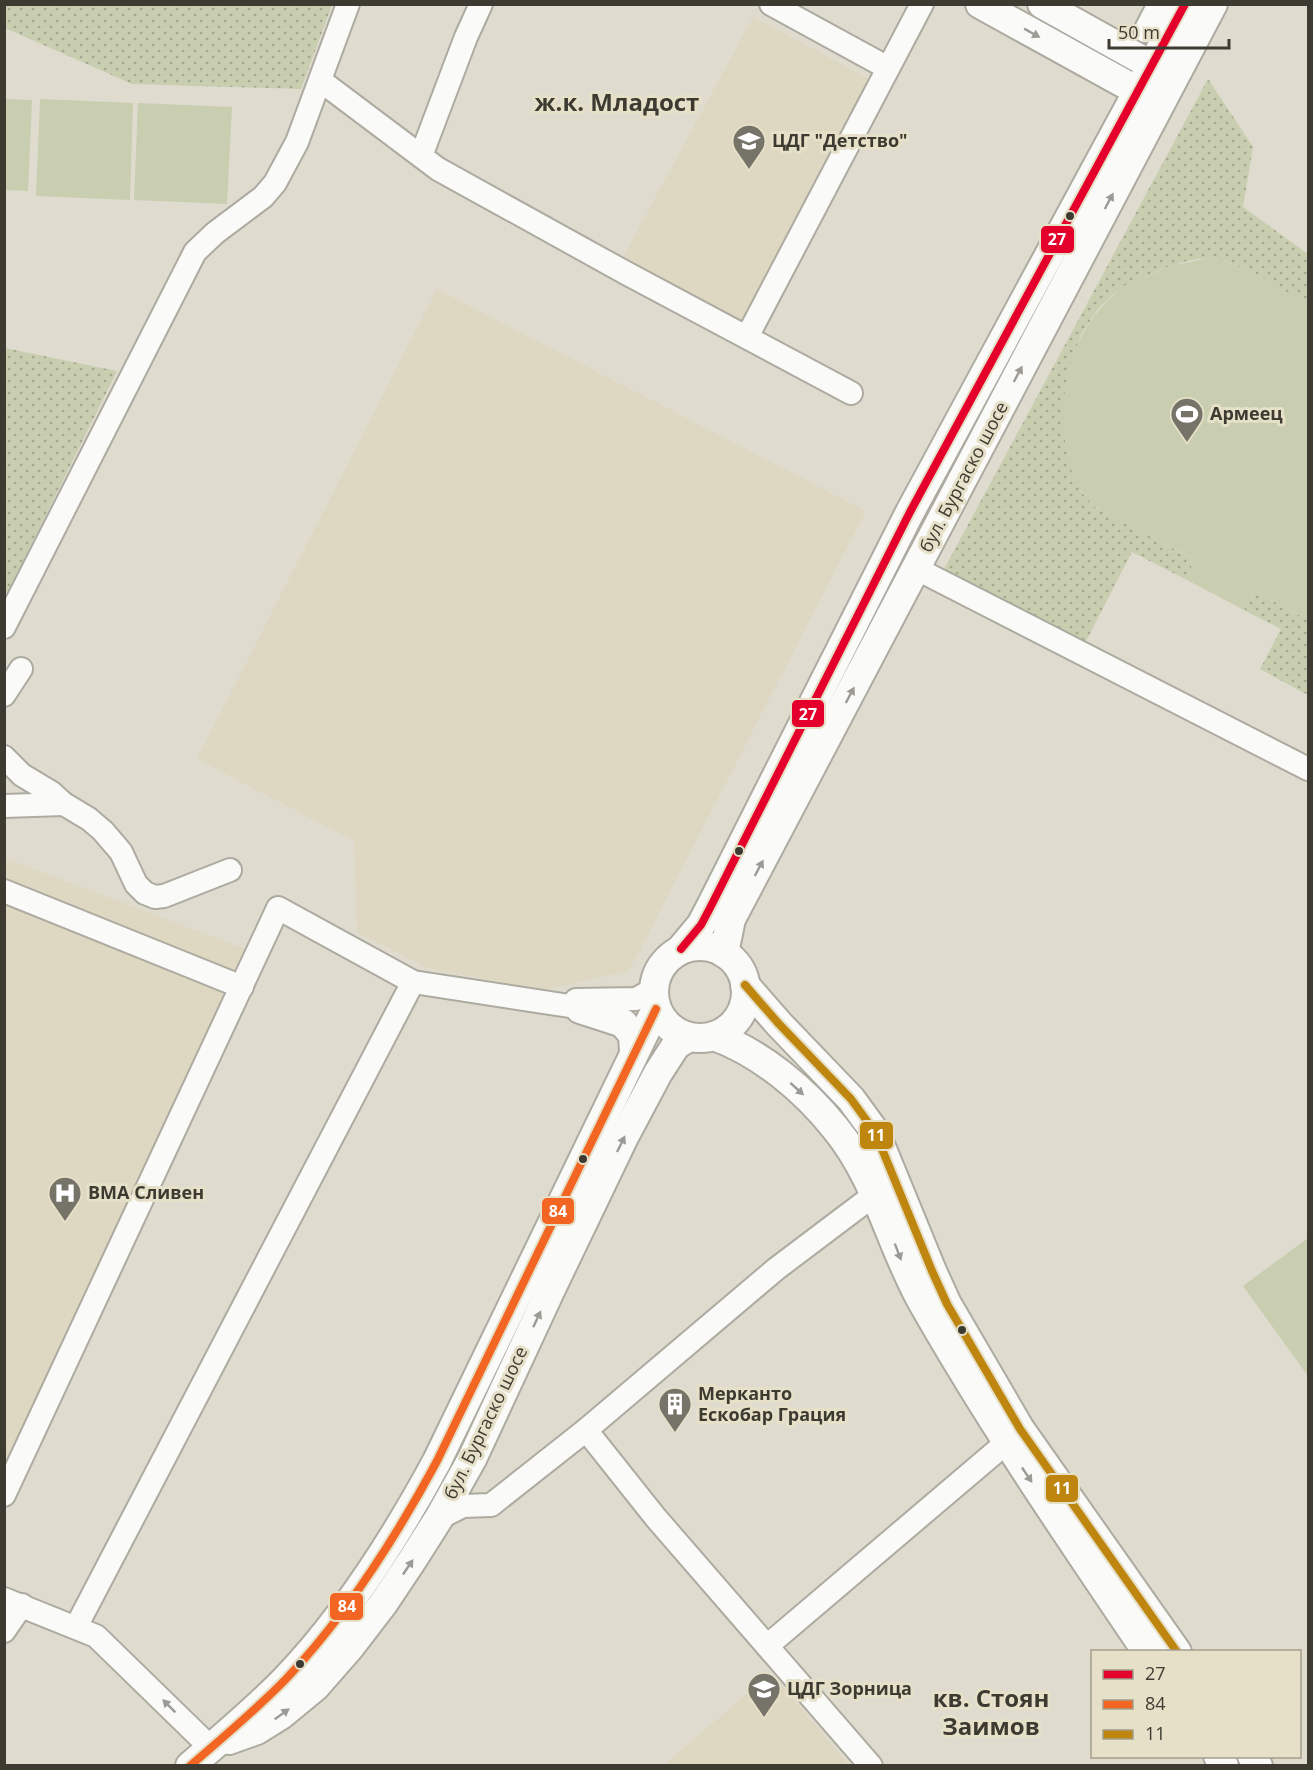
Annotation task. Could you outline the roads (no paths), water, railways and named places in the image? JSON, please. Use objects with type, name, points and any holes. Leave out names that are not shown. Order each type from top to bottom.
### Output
[{"type":"main road","points":[[980,4],[1150,98]]},
{"type":"main road","points":[[1042,4],[1163,72]]},
{"type":"main road","name":"бул. Бургаско шосе","points":[[724,953],[731,919],[917,568],[1163,72],[1185,4]]},
{"type":"main road","name":"бул. Бургаско шосе","points":[[1163,72],[1213,4]]},
{"type":"main road","name":"бул. Бургаско шосе","points":[[681,949],[701,925],[710,908],[910,512],[1150,98]]},
{"type":"main road","points":[[672,1019],[728,1028],[740,1015],[746,999],[742,972],[737,965],[724,953],[710,947],[695,946],[681,949],[662,966],[657,977],[672,1019],[729,1041],[765,1063],[810,1101],[885,1186],[932,1271],[947,1304],[1020,1429],[1177,1650]]},
{"type":"main road","points":[[745,985],[856,1105],[875,1132],[885,1186],[908,1277],[1006,1443],[1146,1650]]},
{"type":"main road","points":[[580,1009],[623,1023],[633,1035],[634,1052]]},
{"type":"main road","name":"бул. Бургаско шосе","points":[[200,1757],[285,1680],[354,1599],[411,1509],[437,1461],[634,1052],[672,1019]]},
{"type":"main road","name":"бул. Бургаско шосе","points":[[200,1757],[257,1730],[281,1715],[315,1687],[383,1604],[439,1518],[472,1459],[624,1137],[658,1073],[676,1045],[672,1019]]},
{"type":"street","points":[[4,627],[195,252],[215,233],[263,198],[275,183],[297,142],[348,4]]},
{"type":"street","points":[[420,156],[481,4]]},
{"type":"street","points":[[771,4],[888,68]]},
{"type":"street","points":[[747,338],[922,4]]},
{"type":"street","points":[[1145,31],[1159,4]]},
{"type":"street","points":[[321,81],[438,169],[851,393]]},
{"type":"street","points":[[917,568],[1308,769]]},
{"type":"street","points":[[4,695],[21,669]]},
{"type":"street","points":[[4,758],[22,775],[52,793],[103,831],[121,852],[136,884],[145,893],[155,897],[164,896],[230,870]]},
{"type":"street","points":[[4,806],[64,804]]},
{"type":"street","points":[[4,891],[242,987]]},
{"type":"street","points":[[4,1495],[279,909],[413,982],[580,1009],[672,1019]]},
{"type":"street","points":[[76,1627],[413,982]]},
{"type":"street","points":[[527,1001],[636,999],[672,1019]]},
{"type":"street","points":[[439,1518],[463,1506],[491,1505],[586,1430],[776,1269],[885,1186]]},
{"type":"street","points":[[586,1430],[656,1518],[871,1766]]},
{"type":"street","points":[[767,1646],[1006,1443]]},
{"type":"street","points":[[472,1459],[467,1474],[471,1490],[483,1502],[491,1505]]},
{"type":"street","points":[[4,1631],[13,1602],[96,1635],[200,1757]]},
{"type":"place","name":"ЦДГ \"Детство\"","points":[[749,170]]},
{"type":"place","name":"Армеец","points":[[1187,443]]},
{"type":"place","name":"ВМА Сливен","points":[[65,1222]]},
{"type":"place","name":"Мерканто Ескобар Грация","points":[[675,1433]]},
{"type":"place","name":"ЦДГ Зорница","points":[[764,1718]]},
{"type":"district","name":"ж.к. Младост","points":[[617,103]]},
{"type":"district","name":"кв. Стоян Заимов","points":[[991,1713]]}]
